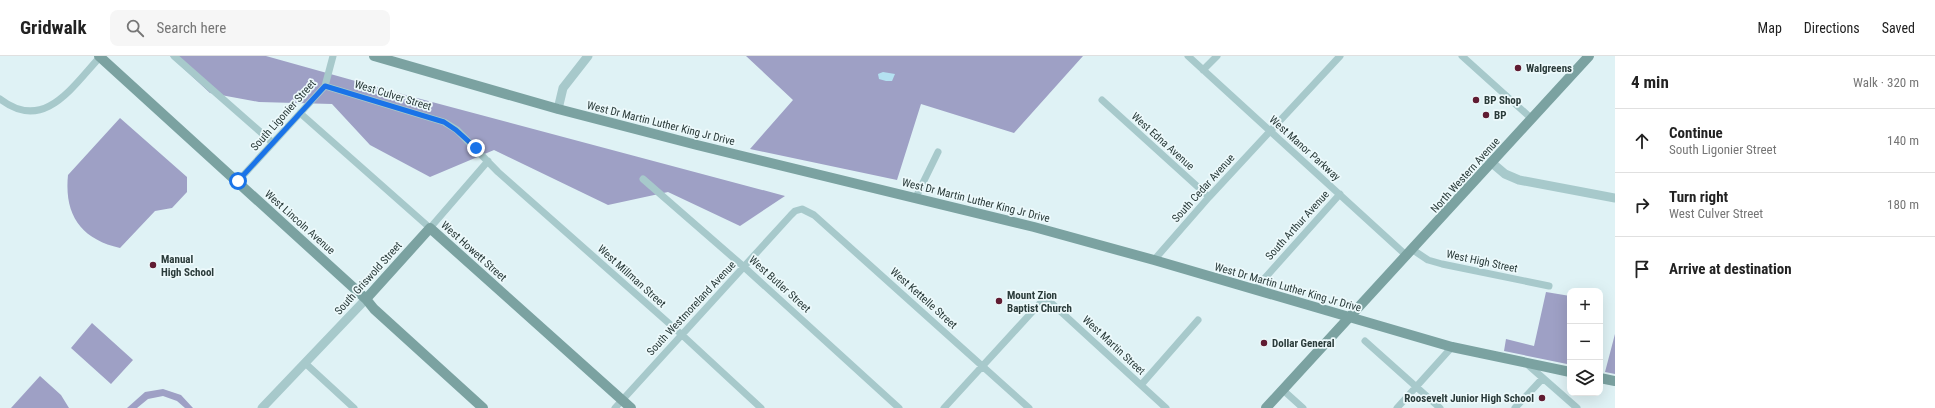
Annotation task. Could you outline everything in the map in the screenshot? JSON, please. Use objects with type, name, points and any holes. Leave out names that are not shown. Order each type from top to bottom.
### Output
[{"type":"main road","name":"West Lincoln Avenue","points":[[99,56],[238,181],[366,299],[374,309],[483,408]]},
{"type":"main road","name":"West Dr Martin Luther King Jr Drive","points":[[374,56],[558,109],[697,145],[916,197],[1034,227],[1154,260],[1452,348],[1567,371]]},
{"type":"main road","name":"North Western Avenue","points":[[1266,408],[1410,253],[1589,56]]},
{"type":"main road","name":"South Griswold Street","points":[[366,299],[430,228]]},
{"type":"main road","name":"West Howett Street","points":[[430,228],[631,408]]},
{"type":"main road","points":[[1603,379],[1615,381]]},
{"type":"street","points":[[0,98],[10,106],[28,111],[38,111],[50,106],[66,93],[99,56]]},
{"type":"street","points":[[174,56],[273,142]]},
{"type":"street","name":"South Ligonier Street","points":[[238,181],[325,86],[334,56]]},
{"type":"street","points":[[558,109],[564,88],[587,56]]},
{"type":"street","name":"West Manor Parkway","points":[[1188,56],[1340,194],[1410,253]]},
{"type":"street","points":[[1204,70],[1217,56]]},
{"type":"street","name":"South Cedar Avenue","points":[[1154,260],[1209,197],[1340,56]]},
{"type":"street","points":[[1462,56],[1532,120]]},
{"type":"street","name":"West Culver Street","points":[[325,86],[444,122],[456,130],[488,161]]},
{"type":"street","name":"West Edna Avenue","points":[[1102,100],[1209,197]]},
{"type":"street","name":"West Howett Street","points":[[300,113],[430,228]]},
{"type":"street","points":[[916,197],[938,152]]},
{"type":"street","name":"South Griswold Street","points":[[430,228],[488,161]]},
{"type":"street","name":"West Millman Street","points":[[488,161],[498,172],[681,334],[761,408]]},
{"type":"street","points":[[1492,163],[1505,174],[1519,180],[1615,198]]},
{"type":"street","name":"West Butler Street","points":[[643,178],[744,267],[899,408]]},
{"type":"street","name":"South Arthur Avenue","points":[[1254,289],[1340,194]]},
{"type":"street","name":"South Westmoreland Avenue","points":[[615,408],[791,215],[801,209]]},
{"type":"street","name":"West Kettelle Street","points":[[801,209],[814,215],[1029,408]]},
{"type":"street","name":"West High Street","points":[[1410,253],[1442,264],[1549,286]]},
{"type":"street","name":"South Griswold Street","points":[[262,408],[366,299]]},
{"type":"street","name":"West Martin Street","points":[[983,366],[1044,300],[1047,299],[1166,408]]},
{"type":"street","points":[[1141,385],[1198,320]]},
{"type":"street","points":[[1365,341],[1440,408]]},
{"type":"street","points":[[1397,408],[1452,348]]},
{"type":"street","points":[[305,363],[354,408]]},
{"type":"street","points":[[1528,364],[1576,408]]},
{"type":"street","points":[[944,408],[983,366]]},
{"type":"street","points":[[1515,408],[1543,378]]},
{"type":"street","points":[[1283,390],[1303,408]]},
{"type":"shaded area","points":[[170,56],[266,56],[402,94],[785,196],[740,226],[668,192],[608,205],[494,150],[430,177],[370,145],[332,104],[259,102],[210,93]]},
{"type":"shaded area","points":[[746,56],[1083,56],[1014,133],[921,104],[897,180],[750,149],[793,100]]},
{"type":"shaded area","points":[[120,118],[187,177],[187,192],[172,208],[155,211],[120,248],[106,244],[85,231],[72,213],[67,189],[68,175]]},
{"type":"shaded area","points":[[1546,292],[1567,296],[1567,364],[1504,351],[1506,339],[1534,346]]},
{"type":"shaded area","points":[[92,323],[133,360],[111,384],[71,348]]},
{"type":"shaded area","points":[[1615,334],[1615,374],[1605,372]]},
{"type":"shaded area","points":[[40,376],[61,395],[69,408],[11,408]]},
{"type":"shaded area","points":[[163,389],[181,395],[193,408],[185,408],[177,401],[163,396],[148,399],[137,408],[127,408],[145,392]]},
{"type":"sand","points":[[883,72],[895,74],[892,81],[879,79],[878,74]]},
{"type":"place","name":"Walgreens","points":[[1518,68]]},
{"type":"place","name":"BP Shop","points":[[1476,100]]},
{"type":"place","name":"BP","points":[[1486,115]]},
{"type":"place","name":"Manual High School","points":[[153,265]]},
{"type":"place","name":"Mount Zion Baptist Church","points":[[999,301]]},
{"type":"place","name":"Dollar General","points":[[1264,343]]},
{"type":"place","name":"Roosevelt Junior High School","points":[[1542,398]]},
{"type":"route","points":[[238,181],[325,86],[444,122],[451,125],[476,148]]}]
